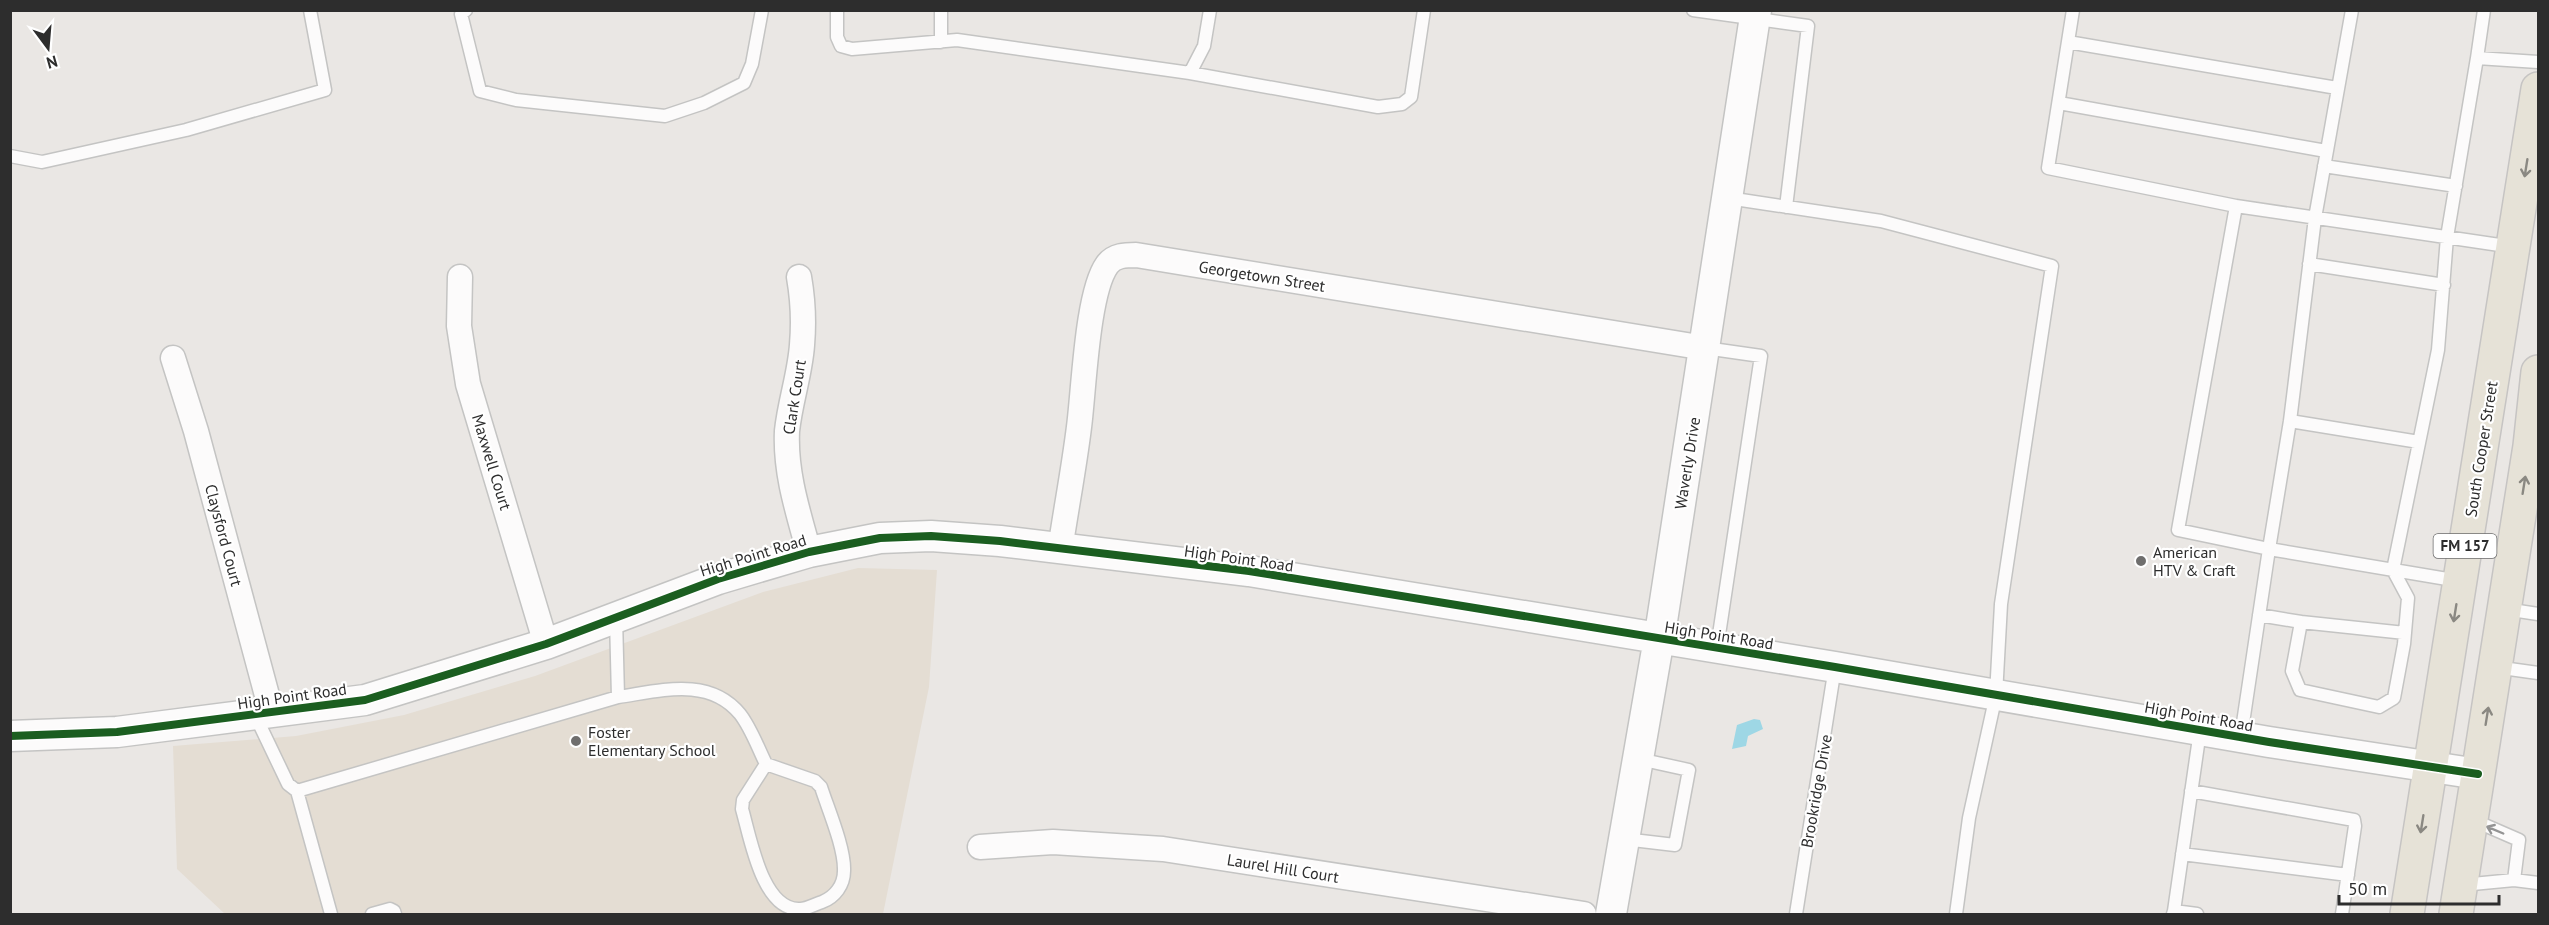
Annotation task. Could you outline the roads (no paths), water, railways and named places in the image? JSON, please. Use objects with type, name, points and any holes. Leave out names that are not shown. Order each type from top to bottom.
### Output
[{"type":"main road","name":"South Cooper Street","points":[[2407,915],[2538,89]]},
{"type":"main road","name":"FM 157","points":[[2459,900],[2494,667],[2534,454],[2538,372]]},
{"type":"street","name":"Waverly Drive","points":[[1611,915],[1705,348],[1755,15]]},
{"type":"street","name":"Georgetown Street","points":[[1060,550],[1079,430],[1093,308],[1100,276],[1109,262],[1121,255],[1136,255],[1705,348]]},
{"type":"street","name":"Maxwell Court","points":[[460,277],[459,326],[468,384],[546,644]]},
{"type":"street","name":"Clark Court","points":[[799,277],[804,306],[802,346],[788,429],[787,456],[790,483],[809,552]]},
{"type":"street","name":"Claysford Court","points":[[173,358],[196,431],[263,715]]},
{"type":"street","name":"High Point Road","points":[[10,736],[117,732],[263,715],[365,700],[546,644],[718,579],[809,552],[880,538],[931,536],[1000,541],[1250,571],[2240,737],[2478,774]]},
{"type":"street","name":"Laurel Hill Court","points":[[980,847],[1053,842],[1163,849],[1584,915]]},
{"type":"lane","points":[[10,156],[42,162],[186,130],[325,90],[310,10]]},
{"type":"lane","points":[[466,10],[461,14],[480,91],[516,100],[665,116],[704,103],[744,83],[752,64],[762,10]]},
{"type":"lane","points":[[837,10],[837,37],[842,46],[852,49],[957,40],[1190,73],[1378,107],[1402,104],[1411,97],[1424,10]]},
{"type":"lane","points":[[941,10],[941,42]]},
{"type":"lane","points":[[1190,73],[1204,46],[1210,10]]},
{"type":"lane","points":[[1693,10],[1755,15],[1808,26],[1786,207]]},
{"type":"lane","points":[[2073,10],[2048,168],[2236,206],[2514,247]]},
{"type":"lane","points":[[2240,737],[2290,421],[2315,218],[2352,10]]},
{"type":"lane","points":[[2301,622],[2292,671],[2300,690],[2379,707],[2394,698],[2405,633],[2408,598],[2393,570],[2438,350],[2447,237],[2484,10]]},
{"type":"lane","points":[[2068,42],[2337,88]]},
{"type":"lane","points":[[2477,58],[2538,62]]},
{"type":"lane","points":[[2058,103],[2326,151]]},
{"type":"lane","points":[[2324,166],[2456,186]]},
{"type":"lane","points":[[1728,198],[1881,221],[2052,266],[2001,604],[1996,696],[1969,818],[1956,915]]},
{"type":"lane","points":[[2236,206],[2178,530],[2269,549],[2460,581]]},
{"type":"lane","points":[[2309,264],[2444,285]]},
{"type":"lane","points":[[1705,348],[1761,356],[1717,648]]},
{"type":"lane","points":[[2290,421],[2419,442]]},
{"type":"lane","points":[[2504,609],[2538,614]]},
{"type":"lane","points":[[2259,615],[2301,622],[2405,633]]},
{"type":"lane","points":[[616,616],[618,697]]},
{"type":"lane","points":[[2494,667],[2538,673]]},
{"type":"lane","name":"Brookridge Drive","points":[[1796,915],[1835,668]]},
{"type":"lane","points":[[297,791],[618,697],[688,688],[720,696],[740,714],[766,764],[815,781],[821,787],[843,857],[844,872],[839,889],[828,899],[800,909],[786,906],[765,886],[742,809],[743,800],[766,764]]},
{"type":"lane","points":[[263,715],[288,784],[297,791],[332,915]]},
{"type":"lane","points":[[2197,915],[2173,913],[2200,730]]},
{"type":"lane","points":[[1624,839],[1675,845],[1689,770],[1637,759]]},
{"type":"lane","points":[[2191,792],[2354,820],[2342,915]]},
{"type":"lane","points":[[2471,820],[2519,840],[2514,880]]},
{"type":"lane","points":[[2182,854],[2348,874]]},
{"type":"lane","points":[[2459,900],[2514,880],[2538,883]]},
{"type":"lane","points":[[372,915],[390,909],[395,915]]},
{"type":"water","points":[[1754,719],[1760,720],[1763,729],[1748,736],[1746,746],[1732,749],[1737,725]]},
{"type":"place","name":"American HTV & Craft","points":[[2141,561]]},
{"type":"place","name":"Foster Elementary School","points":[[576,741]]}]
